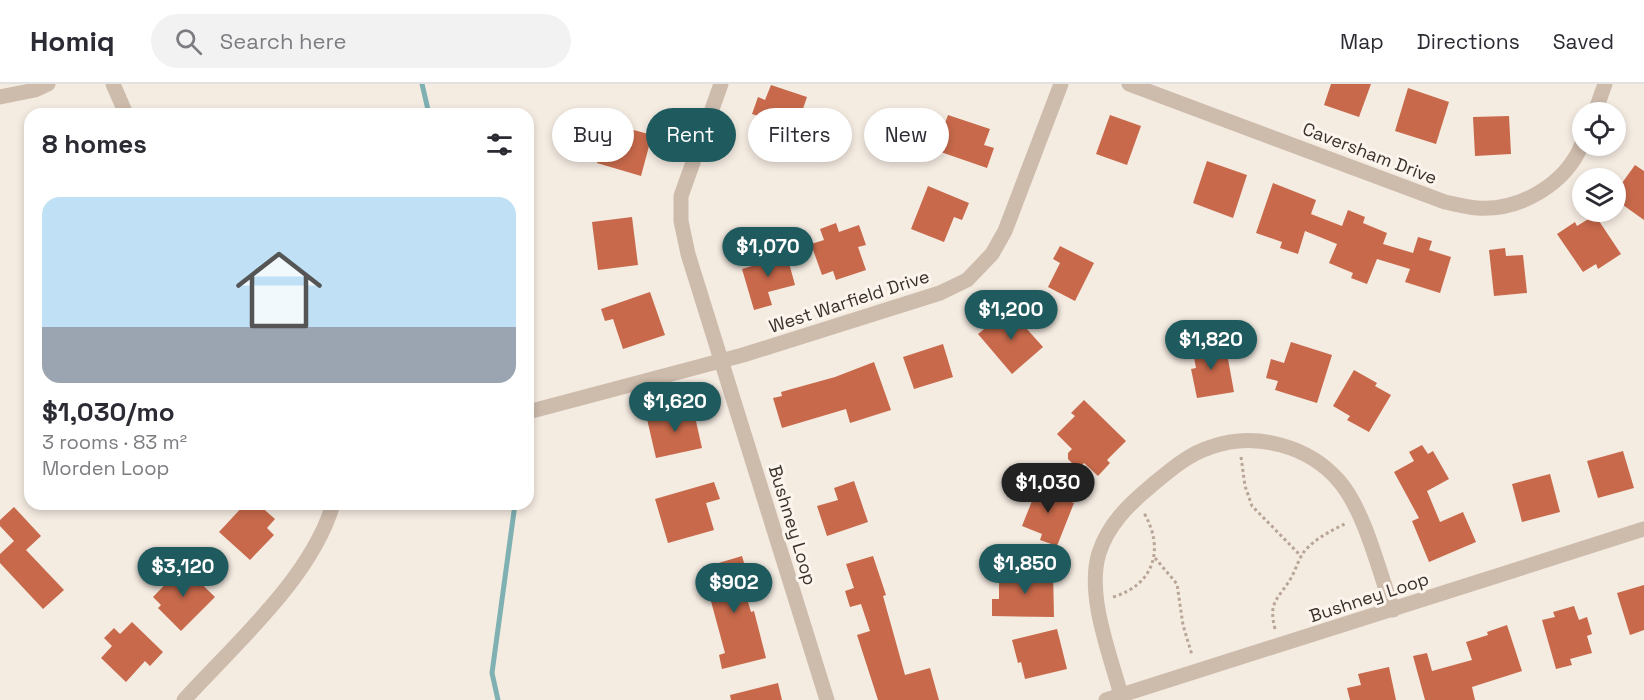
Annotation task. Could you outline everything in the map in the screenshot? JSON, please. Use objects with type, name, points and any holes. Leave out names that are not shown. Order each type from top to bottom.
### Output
[{"type":"street","points":[[0,97],[35,90],[48,84]]},
{"type":"street","points":[[113,84],[123,108]]},
{"type":"street","name":"Bushney Loop","points":[[721,84],[681,196],[681,221],[688,254],[827,700]]},
{"type":"street","name":"West Warfield Drive","points":[[534,410],[722,361],[940,293],[967,280],[992,254],[1005,231],[1060,84]]},
{"type":"street","name":"Caversham Drive","points":[[1129,84],[1445,202],[1479,208],[1507,204],[1537,195],[1559,178],[1577,156]]},
{"type":"street","points":[[1599,102],[1605,84]]},
{"type":"street","points":[[1121,695],[1098,607],[1096,583],[1098,555],[1120,513],[1177,464],[1210,447],[1236,440],[1271,442],[1303,453],[1326,467],[1356,506],[1393,610]]},
{"type":"street","points":[[184,700],[294,580],[326,527],[331,510]]},
{"type":"street","name":"Bushney Loop","points":[[1106,700],[1644,529]]},
{"type":"path","points":[[1241,457],[1245,486],[1252,506],[1301,556]]},
{"type":"path","points":[[1144,513],[1152,530],[1155,558],[1177,584],[1182,619],[1192,655]]},
{"type":"path","points":[[1275,628],[1271,612],[1273,604],[1291,578],[1301,556],[1324,535],[1345,524]]},
{"type":"path","points":[[1113,597],[1134,586],[1148,571],[1155,558]]},
{"type":"building","points":[[1331,84],[1371,84],[1359,117],[1324,105]]},
{"type":"building","points":[[771,85],[807,97],[803,108],[754,108],[758,97],[765,100]]},
{"type":"building","points":[[1408,88],[1449,102],[1436,144],[1395,131]]},
{"type":"building","points":[[949,115],[990,129],[984,145],[994,148],[987,168],[949,155]]},
{"type":"building","points":[[1110,115],[1141,126],[1127,165],[1096,154]]},
{"type":"building","points":[[1509,116],[1511,154],[1475,156],[1473,117]]},
{"type":"building","points":[[634,130],[646,133],[646,157],[641,176],[597,163],[634,162]]},
{"type":"building","points":[[1207,161],[1247,175],[1233,218],[1193,203]]},
{"type":"building","points":[[1635,165],[1644,171],[1644,220],[1626,207],[1626,177]]},
{"type":"building","points":[[1273,183],[1316,200],[1311,214],[1342,226],[1348,210],[1365,217],[1363,223],[1387,233],[1383,244],[1413,253],[1418,237],[1432,241],[1429,250],[1451,257],[1440,293],[1405,282],[1410,269],[1377,259],[1367,284],[1351,278],[1353,273],[1329,263],[1337,244],[1305,231],[1298,254],[1280,248],[1282,242],[1256,233]]},
{"type":"building","points":[[928,186],[969,203],[962,220],[954,217],[944,242],[911,229]]},
{"type":"building","points":[[632,217],[638,265],[598,270],[592,222]]},
{"type":"building","points":[[1575,222],[1577,226],[1584,222],[1600,222],[1621,254],[1598,269],[1596,264],[1583,272],[1557,234]]},
{"type":"building","points":[[836,223],[839,232],[859,225],[866,245],[858,247],[866,270],[836,280],[833,271],[822,275],[811,244],[824,240],[820,229]]},
{"type":"building","points":[[1060,246],[1094,263],[1075,301],[1048,287],[1060,263],[1053,259]]},
{"type":"building","points":[[1505,248],[1506,256],[1523,255],[1527,293],[1494,296],[1489,250]]},
{"type":"building","points":[[786,252],[795,285],[768,292],[772,305],[754,310],[742,269],[752,266],[750,261]]},
{"type":"building","points":[[650,292],[665,335],[623,349],[613,319],[605,321],[601,309]]},
{"type":"building","points":[[1009,309],[1043,347],[1012,374],[978,334]]},
{"type":"building","points":[[1291,342],[1332,355],[1317,403],[1275,390],[1278,381],[1266,378],[1271,359],[1284,363]]},
{"type":"building","points":[[1213,343],[1215,350],[1226,348],[1234,392],[1197,398],[1191,369],[1196,368],[1192,347]]},
{"type":"building","points":[[943,344],[953,377],[914,389],[903,357]]},
{"type":"building","points":[[874,362],[891,410],[850,423],[846,409],[782,428],[773,398],[782,396],[781,392],[835,377]]},
{"type":"building","points":[[1354,370],[1377,383],[1375,386],[1391,395],[1369,432],[1347,420],[1350,416],[1333,406]]},
{"type":"building","points":[[1084,400],[1126,441],[1107,460],[1110,463],[1098,476],[1084,463],[1078,469],[1068,459],[1068,453],[1072,449],[1057,434],[1075,416],[1071,413]]},
{"type":"building","points":[[693,408],[702,448],[656,458],[647,419]]},
{"type":"building","points":[[1422,445],[1428,454],[1433,451],[1449,479],[1427,491],[1440,522],[1463,512],[1476,542],[1429,562],[1412,521],[1419,518],[1394,472],[1414,461],[1409,452]]},
{"type":"building","points":[[1623,451],[1634,488],[1598,498],[1587,461]]},
{"type":"building","points":[[1550,474],[1560,512],[1522,522],[1512,484]]},
{"type":"building","points":[[854,481],[868,522],[827,536],[817,506],[838,500],[834,488]]},
{"type":"building","points":[[1040,481],[1059,488],[1056,496],[1074,503],[1057,546],[1040,540],[1042,534],[1022,526]]},
{"type":"building","points":[[714,482],[720,499],[706,503],[714,530],[668,543],[655,499]]},
{"type":"building","points":[[14,507],[41,536],[26,550],[64,590],[43,609],[0,563],[0,554],[14,541],[0,526],[0,520]]},
{"type":"building","points":[[239,510],[265,510],[275,519],[267,528],[274,535],[250,560],[219,532]]},
{"type":"building","points":[[742,556],[747,573],[740,575],[751,612],[754,611],[766,658],[722,669],[719,655],[725,653],[702,568]]},
{"type":"building","points":[[873,556],[886,595],[883,596],[905,675],[930,668],[939,700],[878,700],[857,635],[870,631],[861,604],[850,607],[845,591],[854,588],[846,564]]},
{"type":"building","points":[[183,566],[215,597],[181,631],[158,608],[161,605],[153,597]]},
{"type":"building","points":[[1053,572],[1054,617],[992,616],[992,599],[999,599],[999,573]]},
{"type":"building","points":[[1644,585],[1644,630],[1630,635],[1617,593]]},
{"type":"building","points":[[1574,606],[1579,620],[1587,617],[1592,634],[1587,636],[1592,653],[1570,659],[1572,665],[1556,669],[1542,620],[1555,617],[1553,612]]},
{"type":"building","points":[[132,622],[163,652],[150,666],[145,661],[126,682],[101,658],[112,646],[104,638],[114,628],[120,634]]},
{"type":"building","points":[[1507,625],[1522,671],[1472,687],[1475,700],[1425,700],[1413,656],[1427,653],[1432,671],[1472,660],[1466,642],[1488,635],[1487,632]]},
{"type":"building","points":[[1057,629],[1067,669],[1025,679],[1012,640]]},
{"type":"building","points":[[1389,667],[1396,700],[1350,700],[1347,688],[1361,685],[1358,674]]},
{"type":"building","points":[[778,683],[782,700],[731,700],[730,695]]},
{"type":"waterway","points":[[422,84],[428,108]]},
{"type":"waterway","points":[[498,700],[492,673],[514,510]]}]
